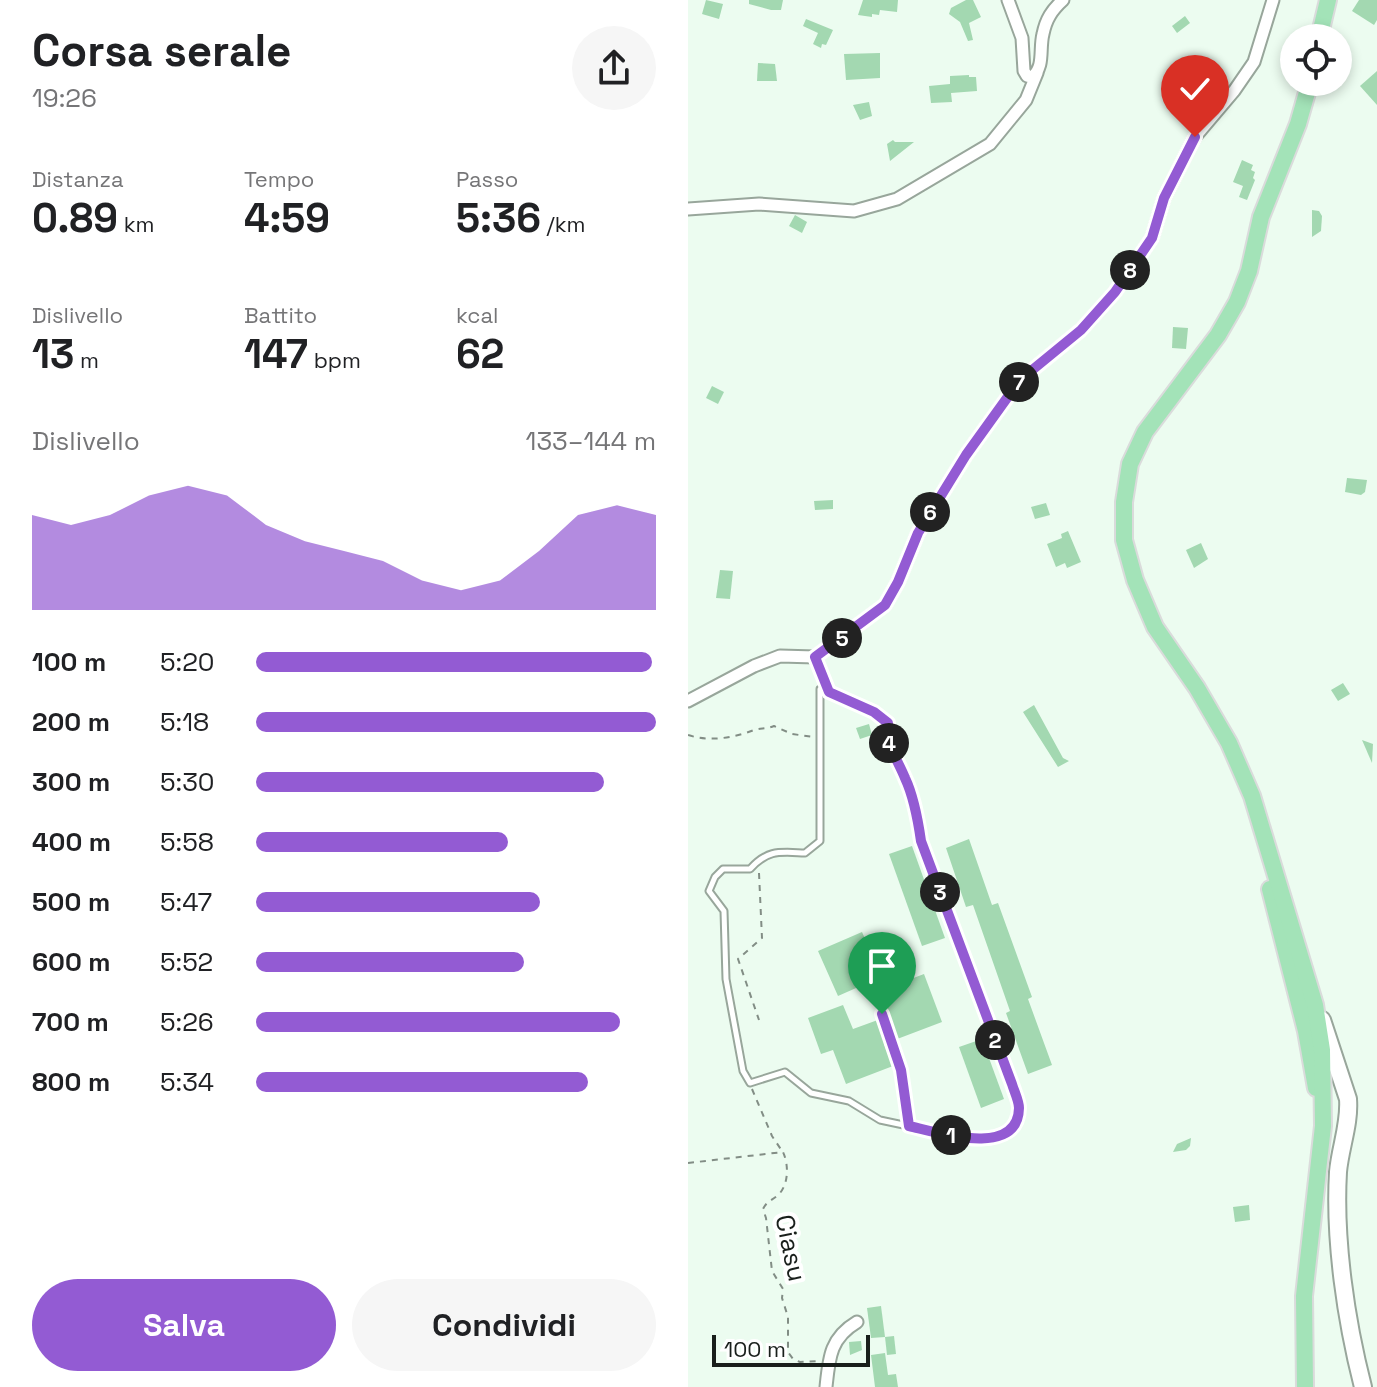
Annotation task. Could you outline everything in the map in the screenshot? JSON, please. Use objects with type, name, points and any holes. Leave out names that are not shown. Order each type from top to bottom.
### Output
[{"type":"main road","points":[[1322,24],[1328,0]]},
{"type":"main road","points":[[1305,1387],[1304,1296],[1322,1131],[1322,1050],[1315,1005],[1252,796],[1229,743],[1155,627],[1135,580],[1124,540],[1124,502],[1130,464],[1145,432],[1218,335],[1237,302],[1249,271],[1261,217],[1306,96]]},
{"type":"main road","points":[[1240,771],[1306,1031],[1314,1086],[1323,1090]]},
{"type":"street","points":[[1008,0],[1022,38],[1024,71],[1032,77],[1037,73]]},
{"type":"street","points":[[688,209],[759,204],[854,211],[897,199],[990,144],[1026,100],[1037,73],[1048,18],[1063,0]]},
{"type":"street","points":[[688,701],[754,666],[780,656],[815,657],[885,605],[918,533],[966,455],[1020,380],[1081,330],[1115,292],[1152,238],[1164,198],[1195,137],[1254,62],[1273,0]]},
{"type":"street","points":[[1315,1005],[1348,1099],[1349,1110],[1338,1169],[1337,1214],[1346,1293],[1363,1387]]},
{"type":"street","points":[[1341,1084],[1335,1080],[1323,1090],[1349,1110]]},
{"type":"street","points":[[826,1387],[836,1339],[842,1331],[857,1322]]},
{"type":"lane","points":[[815,657],[829,692],[874,712],[888,723],[887,735],[892,755],[905,777],[921,841],[1019,1109],[1012,1127],[999,1137],[974,1140],[880,1120],[849,1101],[811,1093],[785,1072],[750,1083],[743,1071],[726,979],[724,911],[709,891],[715,877],[723,869],[750,869],[762,856],[776,852],[805,853],[820,841],[820,689],[826,687]]},
{"type":"lane","points":[[901,1069],[909,1126]]},
{"type":"path","points":[[688,735],[704,740],[748,734],[774,726],[792,734],[819,737]]},
{"type":"path","points":[[759,1020],[738,959],[762,938],[759,873],[762,856]]},
{"type":"path","points":[[878,1021],[896,1071],[901,1069],[882,1014]]},
{"type":"path","points":[[688,1163],[763,1157],[783,1152],[772,1136],[750,1083]]},
{"type":"path","name":"Ciasu","points":[[783,1152],[787,1162],[786,1180],[781,1194],[766,1203],[763,1209],[772,1271],[783,1289],[782,1298],[788,1317],[788,1352],[800,1362],[830,1359]]},
{"type":"building","points":[[706,0],[723,4],[719,19],[702,14]]},
{"type":"building","points":[[749,0],[783,0],[781,10],[771,10],[749,4]]},
{"type":"building","points":[[863,0],[898,0],[897,12],[880,10],[879,15],[872,14],[872,17],[858,15]]},
{"type":"building","points":[[973,0],[981,17],[969,23],[973,40],[968,41],[960,22],[949,14],[951,8]]},
{"type":"building","points":[[1359,0],[1377,0],[1374,25],[1352,11]]},
{"type":"building","points":[[1185,16],[1190,23],[1177,33],[1172,26]]},
{"type":"building","points":[[806,19],[833,30],[826,45],[822,44],[821,48],[813,44],[818,33],[803,26]]},
{"type":"building","points":[[880,53],[880,78],[846,80],[844,54]]},
{"type":"building","points":[[758,63],[775,64],[777,81],[757,81]]},
{"type":"building","points":[[1377,71],[1377,105],[1360,86]]},
{"type":"building","points":[[950,76],[976,77],[977,91],[951,93],[952,102],[931,103],[929,86],[950,84]]},
{"type":"building","points":[[869,102],[872,116],[860,120],[853,105]]},
{"type":"building","points":[[893,140],[914,142],[890,161],[887,144]]},
{"type":"building","points":[[1242,160],[1253,165],[1251,170],[1255,172],[1247,200],[1239,197],[1243,186],[1233,182]]},
{"type":"building","points":[[1312,210],[1319,211],[1322,216],[1321,231],[1312,237]]},
{"type":"building","points":[[795,215],[807,222],[802,233],[789,226]]},
{"type":"building","points":[[1173,327],[1188,328],[1186,349],[1172,348]]},
{"type":"building","points":[[712,386],[724,392],[718,404],[706,398]]},
{"type":"building","points":[[1347,478],[1367,480],[1365,492],[1361,495],[1345,492]]},
{"type":"building","points":[[833,500],[833,509],[815,510],[814,501]]},
{"type":"building","points":[[1046,503],[1050,515],[1035,519],[1031,507]]},
{"type":"building","points":[[1068,531],[1081,562],[1067,568],[1065,563],[1056,567],[1047,544],[1062,538],[1061,534]]},
{"type":"building","points":[[1201,543],[1208,559],[1194,568],[1186,550]]},
{"type":"building","points":[[720,570],[733,571],[730,599],[716,598]]},
{"type":"building","points":[[1343,683],[1350,694],[1338,701],[1331,690]]},
{"type":"building","points":[[1034,705],[1063,758],[1069,761],[1058,767],[1023,712]]},
{"type":"building","points":[[869,724],[872,735],[860,739],[856,728]]},
{"type":"building","points":[[1362,740],[1373,744],[1372,763]]},
{"type":"building","points":[[969,839],[992,905],[998,903],[1032,997],[1028,999],[1052,1065],[1028,1074],[973,905],[966,907],[946,848]]},
{"type":"building","points":[[912,846],[945,938],[922,946],[889,854]]},
{"type":"building","points":[[862,932],[887,988],[924,974],[942,1022],[884,1044],[893,1066],[846,1084],[833,1050],[821,1054],[808,1018],[843,1005],[853,1029],[886,1017],[872,981],[838,996],[818,951]]},
{"type":"building","points":[[982,1039],[1004,1099],[981,1108],[959,1047]]},
{"type":"building","points":[[1191,1138],[1186,1150],[1173,1152],[1177,1144]]},
{"type":"building","points":[[1249,1205],[1250,1220],[1235,1222],[1233,1207]]},
{"type":"building","points":[[881,1306],[885,1337],[871,1338],[867,1308]]},
{"type":"building","points":[[894,1336],[896,1354],[887,1355],[885,1337]]},
{"type":"building","points":[[861,1341],[862,1350],[850,1355],[849,1342]]},
{"type":"building","points":[[885,1353],[888,1375],[896,1374],[898,1387],[875,1387],[871,1355]]},
{"type":"route","points":[[882,1014],[901,1070],[909,1126],[974,1140],[999,1137],[1012,1127],[1019,1109],[1012,1084],[921,841],[905,777],[892,755],[887,735],[888,723],[874,712],[829,692],[815,657],[885,605],[918,533],[966,455],[1020,380],[1081,330],[1115,292],[1152,238],[1164,198],[1195,137]]}]
